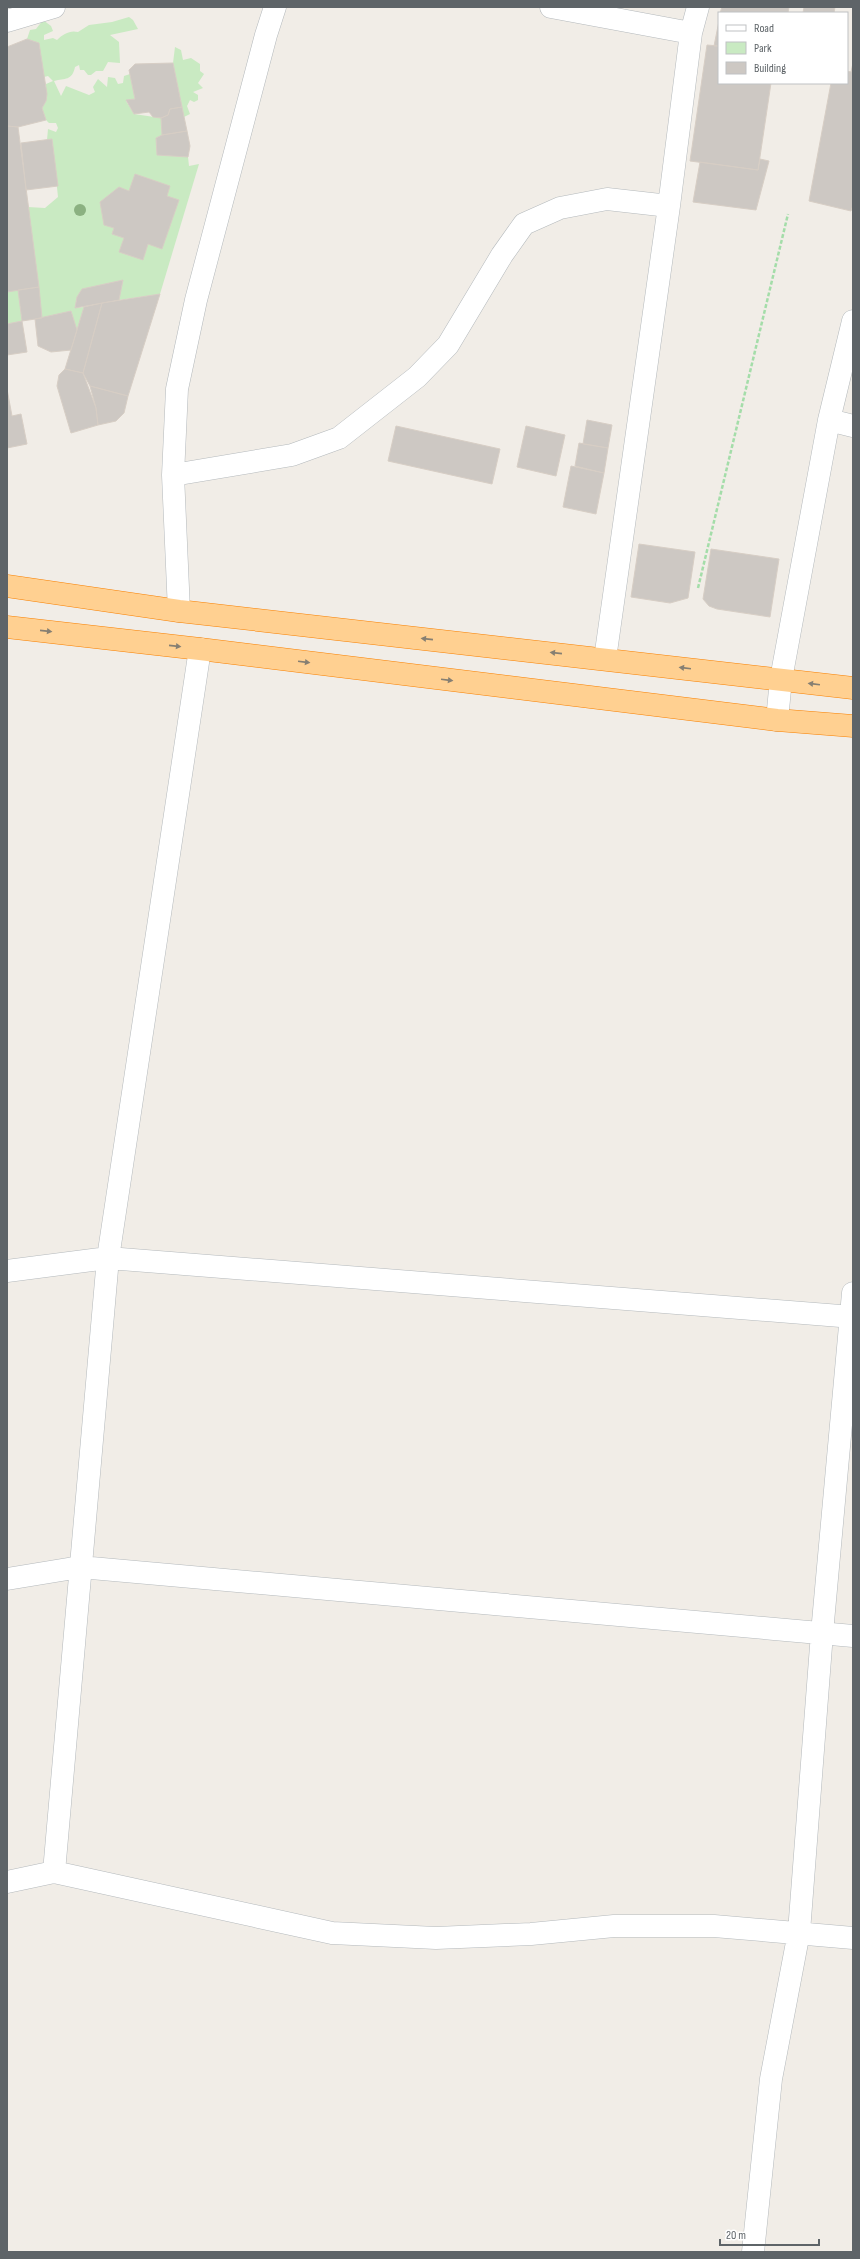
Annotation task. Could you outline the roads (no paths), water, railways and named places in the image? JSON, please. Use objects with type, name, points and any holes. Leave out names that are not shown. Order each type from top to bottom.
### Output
[{"type":"highway","points":[[7,586],[179,611],[853,688]]},
{"type":"highway","points":[[7,627],[200,648],[777,720],[853,726]]},
{"type":"street","points":[[7,21],[54,7]]},
{"type":"street","points":[[179,611],[173,475],[177,389],[198,293],[266,35],[275,7]]},
{"type":"street","points":[[551,7],[690,33]]},
{"type":"street","points":[[605,659],[669,206],[690,33],[698,7]]},
{"type":"street","points":[[173,475],[292,455],[339,438],[416,377],[448,345],[502,255],[524,224],[560,208],[607,199],[669,206]]},
{"type":"street","points":[[777,720],[781,679],[829,420],[853,321]]},
{"type":"street","points":[[829,420],[853,426]]},
{"type":"street","points":[[54,1872],[108,1258],[200,648]]},
{"type":"street","points":[[7,1271],[108,1258],[852,1317]]},
{"type":"street","points":[[753,2252],[771,2079],[799,1932],[822,1632],[853,1293]]},
{"type":"street","points":[[7,1578],[80,1567],[822,1632],[853,1636]]},
{"type":"street","points":[[7,1882],[54,1872],[332,1934],[436,1938],[531,1934],[614,1926],[714,1926],[799,1932],[853,1938]]}]
